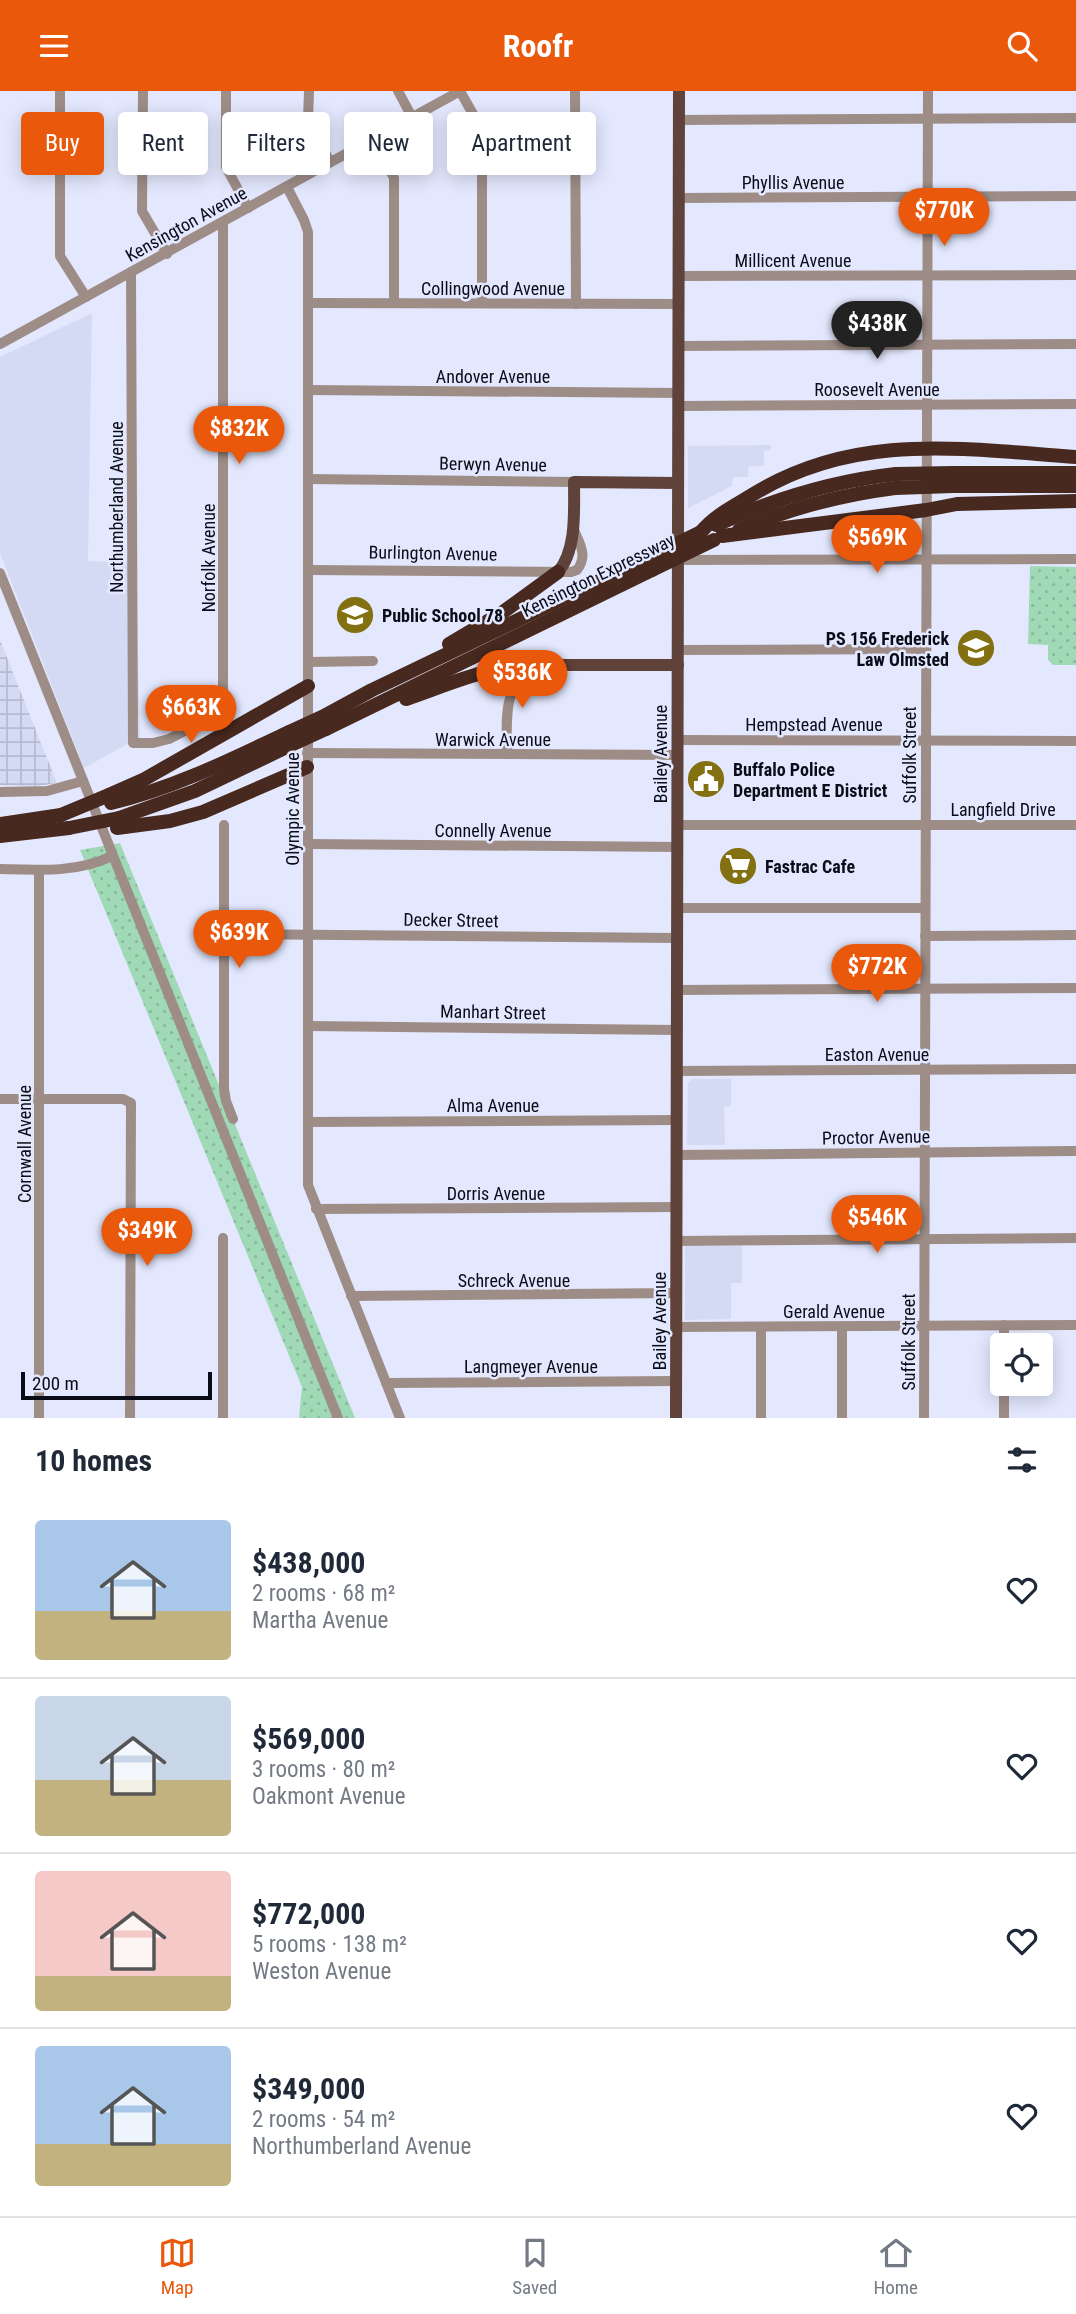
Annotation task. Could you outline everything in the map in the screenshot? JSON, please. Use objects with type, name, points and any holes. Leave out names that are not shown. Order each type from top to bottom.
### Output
[{"type":"highway","points":[[713,530],[770,484],[829,460],[872,451],[926,448],[1076,457]]},
{"type":"highway","name":"Kensington Expressway","points":[[326,722],[351,717],[713,530],[792,495],[827,485],[1076,473]]},
{"type":"highway","name":"Kensington Expressway","points":[[954,480],[1076,486]]},
{"type":"highway","points":[[713,530],[926,510],[957,504],[1076,501]]},
{"type":"highway","name":"Kensington Expressway","points":[[118,823],[195,791],[326,722],[372,690],[649,564]]},
{"type":"highway","points":[[372,690],[503,612],[558,572]]},
{"type":"highway","points":[[351,717],[485,673],[519,666],[544,665]]},
{"type":"highway","points":[[0,824],[61,815],[110,799],[308,686]]},
{"type":"highway","name":"Kensington Expressway","points":[[110,799],[148,794],[290,739]]},
{"type":"highway","points":[[0,836],[118,823],[170,821],[203,812],[307,760]]},
{"type":"main road","name":"Bailey Avenue","points":[[676,1418],[679,91]]},
{"type":"main road","name":"Berwyn Avenue","points":[[574,482],[678,483]]},
{"type":"main road","points":[[558,572],[568,557],[573,530],[574,482]]},
{"type":"main road","points":[[544,665],[678,665]]},
{"type":"street","points":[[60,91],[60,256],[86,297]]},
{"type":"street","points":[[144,91],[142,211],[167,254]]},
{"type":"street","points":[[226,91],[226,167],[248,208]]},
{"type":"street","points":[[308,112],[309,91]]},
{"type":"street","points":[[398,91],[409,112]]},
{"type":"street","points":[[460,91],[482,130],[482,303]]},
{"type":"street","name":"Kensington Avenue","points":[[421,112],[460,91]]},
{"type":"street","points":[[575,91],[576,304]]},
{"type":"street","name":"Suffolk Street","points":[[923,1418],[928,91]]},
{"type":"street","points":[[679,120],[1076,118]]},
{"type":"street","name":"Kensington Avenue","points":[[330,162],[344,155]]},
{"type":"street","name":"Kensington Avenue","points":[[0,344],[308,175]]},
{"type":"street","points":[[392,175],[394,303]]},
{"type":"street","name":"Olympic Avenue","points":[[287,187],[308,229],[308,1185],[400,1418]]},
{"type":"street","name":"Phyllis Avenue","points":[[678,198],[1076,196]]},
{"type":"street","name":"Norfolk Avenue","points":[[133,743],[153,743],[169,739],[223,712],[223,222]]},
{"type":"street","name":"Northumberland Avenue","points":[[131,272],[133,743]]},
{"type":"street","name":"Millicent Avenue","points":[[678,276],[1076,275]]},
{"type":"street","name":"Collingwood Avenue","points":[[308,303],[679,304]]},
{"type":"street","points":[[678,346],[1076,344]]},
{"type":"street","name":"Andover Avenue","points":[[308,390],[678,399]]},
{"type":"street","name":"Roosevelt Avenue","points":[[678,399],[926,405],[1076,404]]},
{"type":"street","name":"Berwyn Avenue","points":[[308,479],[574,482]]},
{"type":"street","points":[[678,560],[1076,559]]},
{"type":"street","name":"Burlington Avenue","points":[[308,570],[558,572]]},
{"type":"street","points":[[0,573],[338,1418]]},
{"type":"street","points":[[678,650],[925,649]]},
{"type":"street","points":[[308,662],[373,661]]},
{"type":"street","points":[[507,754],[507,708],[514,685],[522,676],[544,665]]},
{"type":"street","name":"Hempstead Avenue","points":[[678,740],[1076,741]]},
{"type":"street","name":"Warwick Avenue","points":[[307,760],[507,754],[678,755]]},
{"type":"street","points":[[0,792],[47,791],[83,781]]},
{"type":"street","points":[[224,825],[224,1089],[233,1119]]},
{"type":"street","name":"Langfield Drive","points":[[678,825],[1076,825]]},
{"type":"street","name":"Connelly Avenue","points":[[308,844],[678,847]]},
{"type":"street","points":[[0,869],[39,870],[83,866],[112,856]]},
{"type":"street","name":"Cornwall Avenue","points":[[39,870],[39,1418]]},
{"type":"street","points":[[678,908],[925,908]]},
{"type":"street","name":"Decker Street","points":[[224,934],[677,938]]},
{"type":"street","points":[[925,936],[1076,935]]},
{"type":"street","points":[[677,990],[1076,988]]},
{"type":"street","name":"Manhart Street","points":[[308,1026],[677,1030]]},
{"type":"street","name":"Easton Avenue","points":[[677,1071],[1076,1069]]},
{"type":"street","points":[[0,1098],[127,1099],[131,1105],[130,1418]]},
{"type":"street","name":"Alma Avenue","points":[[308,1122],[677,1120]]},
{"type":"street","name":"Proctor Avenue","points":[[677,1155],[1076,1151]]},
{"type":"street","name":"Dorris Avenue","points":[[316,1209],[677,1207]]},
{"type":"street","points":[[223,1238],[223,1418]]},
{"type":"street","points":[[677,1241],[1076,1238]]},
{"type":"street","name":"Schreck Avenue","points":[[351,1296],[677,1293]]},
{"type":"street","points":[[1004,1325],[1004,1333]]},
{"type":"street","name":"Gerald Avenue","points":[[677,1327],[1076,1325]]},
{"type":"street","points":[[842,1326],[842,1418]]},
{"type":"street","points":[[761,1327],[761,1418]]},
{"type":"street","name":"Langmeyer Avenue","points":[[386,1383],[677,1381]]},
{"type":"street","points":[[1004,1396],[1004,1418]]},
{"type":"shaded area","points":[[92,313],[88,561],[136,563],[140,737],[84,768],[0,553],[0,357]]},
{"type":"shaded area","points":[[771,445],[771,450],[764,451],[764,466],[749,466],[748,477],[733,477],[732,486],[688,508],[688,446]]},
{"type":"shaded area","points":[[0,640],[57,783],[37,786],[0,785]]},
{"type":"shaded area","points":[[692,1079],[731,1079],[731,1106],[724,1107],[725,1145],[687,1145],[688,1083]]},
{"type":"shaded area","points":[[685,1246],[742,1246],[742,1283],[731,1283],[731,1319],[685,1320]]},
{"type":"green space","points":[[1030,566],[1076,567],[1076,665],[1053,665],[1048,660],[1048,645],[1028,644]]},
{"type":"green space","points":[[120,843],[355,1418],[299,1418],[302,1387],[80,850]]},
{"type":"place","name":"Public School 78","points":[[355,615]]},
{"type":"place","name":"PS 156 Frederick Law Olmsted","points":[[976,648]]},
{"type":"place","name":"Buffalo Police Department E District","points":[[706,779]]},
{"type":"place","name":"Fastrac Cafe","points":[[738,866]]}]
